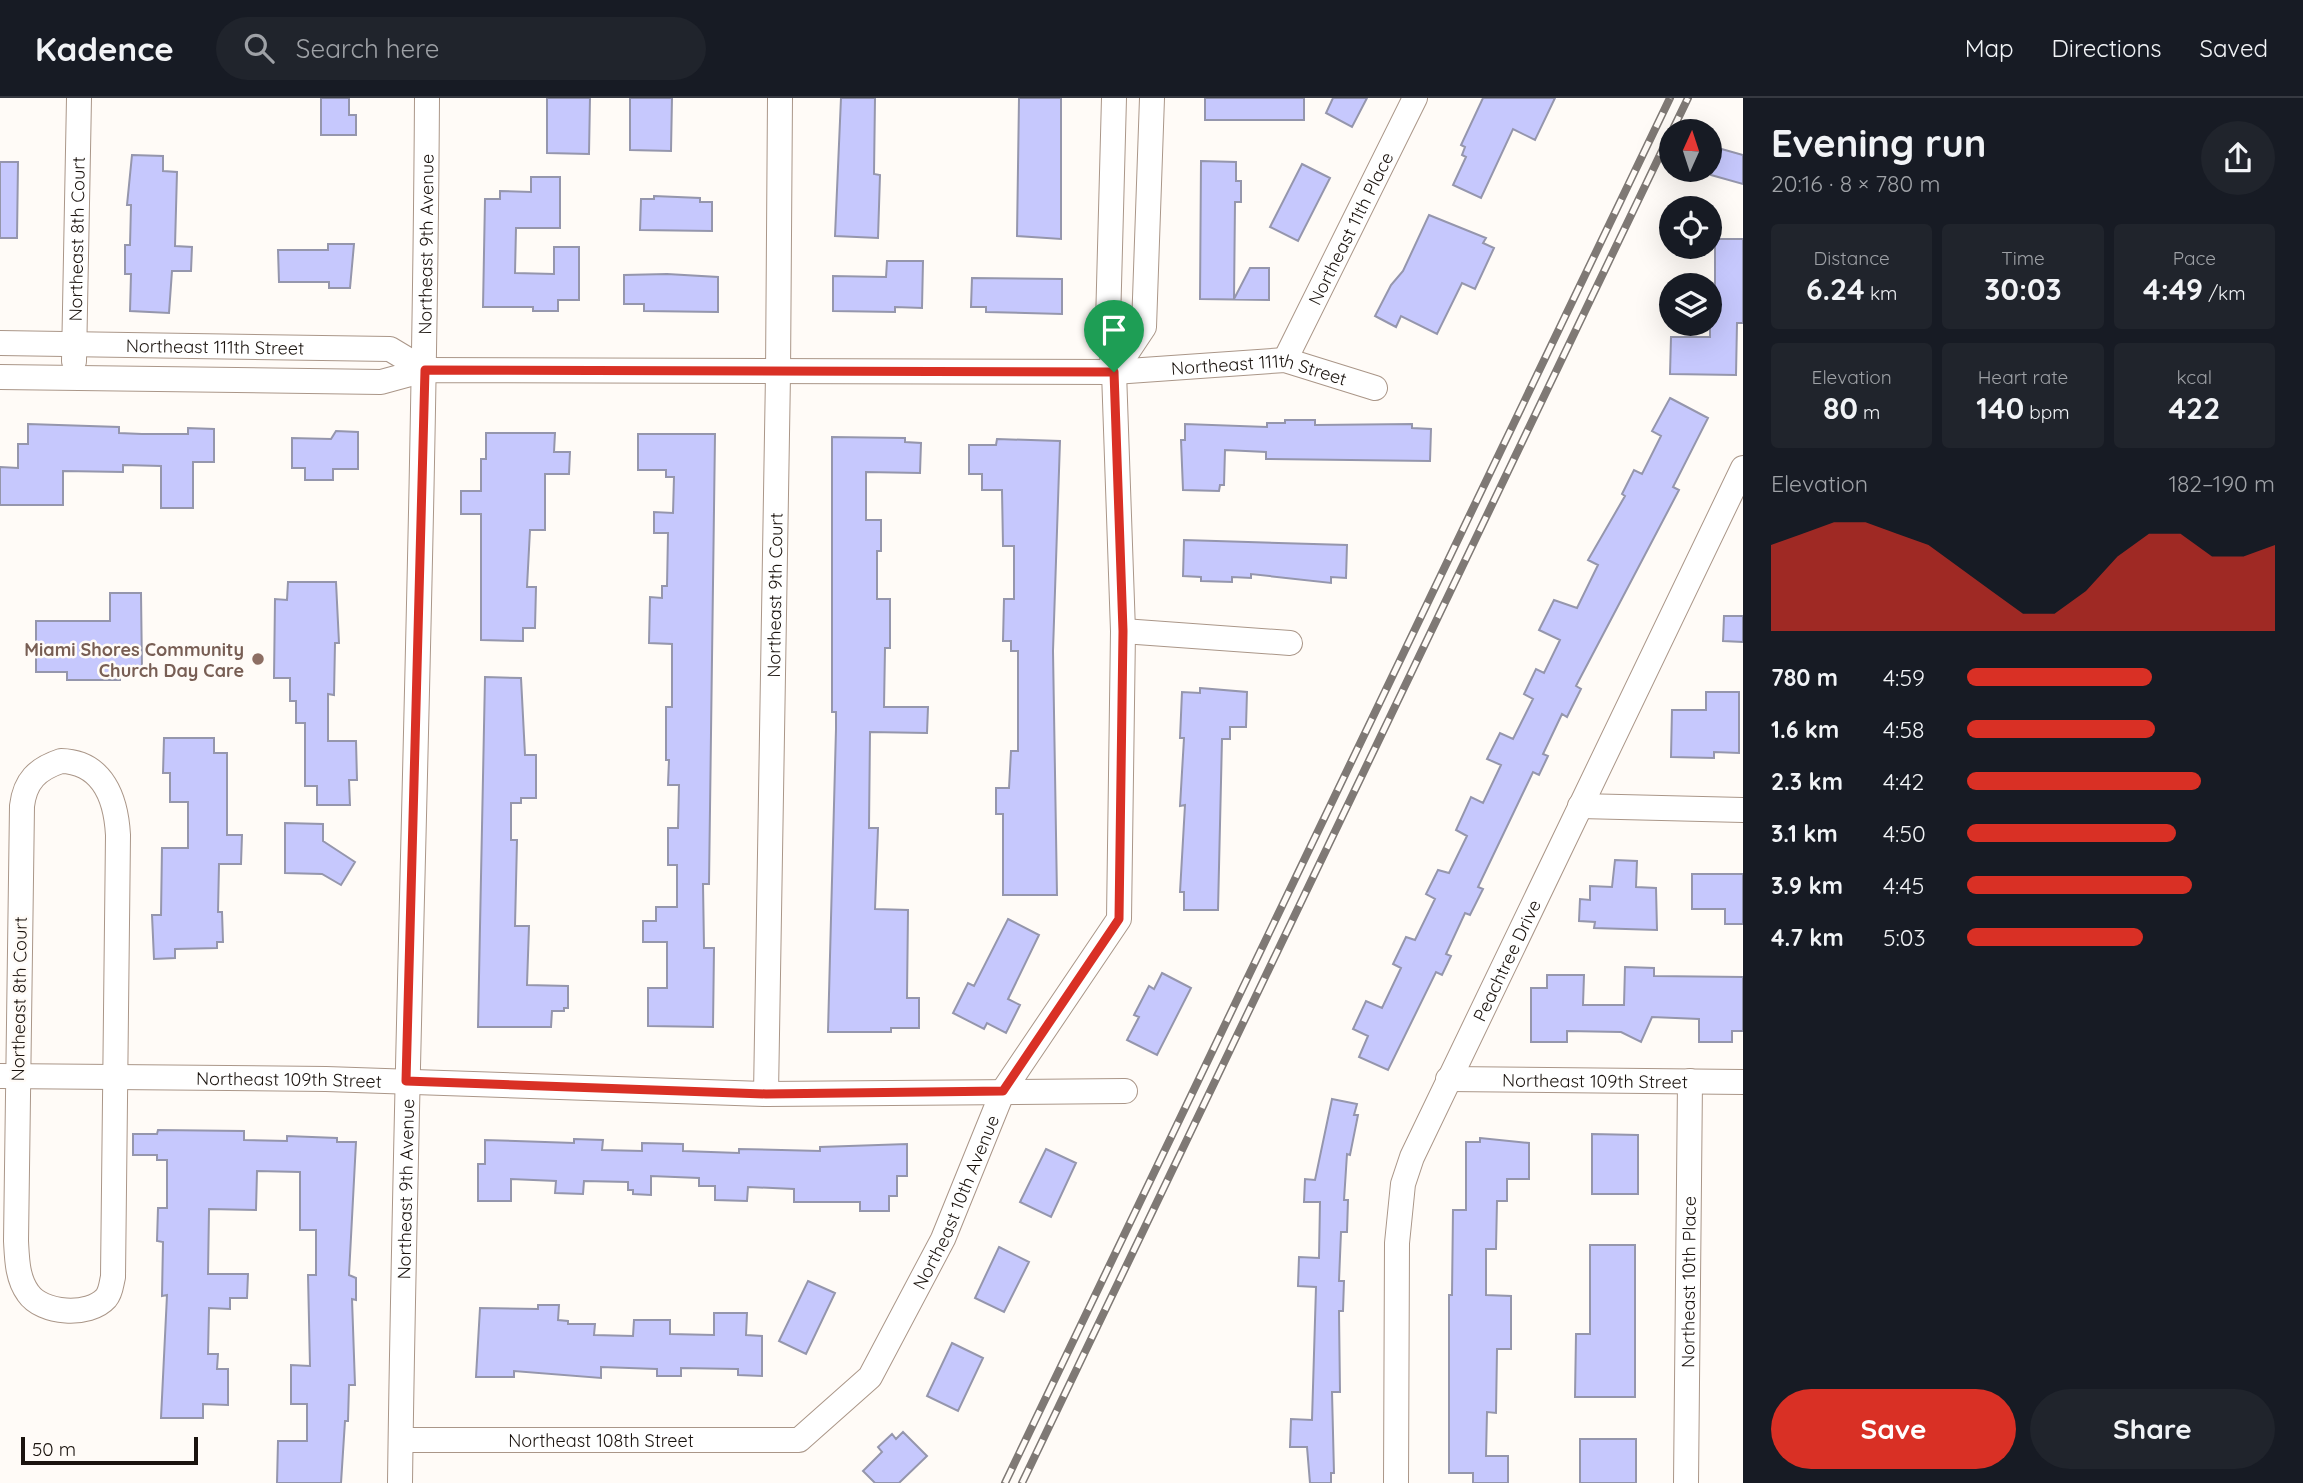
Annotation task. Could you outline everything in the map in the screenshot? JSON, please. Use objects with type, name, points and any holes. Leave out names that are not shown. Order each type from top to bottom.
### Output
[{"type":"street","name":"Northeast 8th Court","points":[[74,379],[79,98]]},
{"type":"street","name":"Northeast 9th Avenue","points":[[400,1483],[406,1081],[425,370],[427,98]]},
{"type":"street","name":"Northeast 9th Court","points":[[766,1094],[780,98]]},
{"type":"street","name":"Northeast 10th Avenue","points":[[799,1440],[870,1377],[943,1240],[1003,1091],[1119,919],[1123,631],[1114,372],[1108,323],[1114,98]]},
{"type":"street","points":[[1114,372],[1144,327],[1152,98]]},
{"type":"street","name":"Northeast 11th Place","points":[[1285,360],[1415,98]]},
{"type":"street","name":"Northeast 111th Street","points":[[0,343],[390,349],[425,370]]},
{"type":"street","name":"Northeast 111th Street","points":[[0,377],[381,382],[425,370],[778,374],[1114,372],[1285,360],[1375,388]]},
{"type":"street","name":"Peachtree Drive","points":[[1396,1483],[1398,1211],[1412,1157],[1580,806],[1732,516],[1743,468]]},
{"type":"street","points":[[1123,631],[1290,643]]},
{"type":"street","name":"Northeast 8th Court","points":[[61,761],[73,762],[95,773],[111,792],[117,817],[116,1077],[114,1263],[110,1293],[94,1305],[65,1309],[48,1308],[29,1294],[19,1270],[9,1076],[22,806],[29,781],[39,771],[61,761]]},
{"type":"street","points":[[1580,806],[1743,810]]},
{"type":"street","name":"Northeast 109th Street","points":[[9,1076],[406,1081],[766,1094],[1125,1091]]},
{"type":"street","name":"Northeast 109th Street","points":[[1448,1079],[1743,1082]]},
{"type":"street","name":"Northeast 10th Place","points":[[1686,1483],[1690,1081]]},
{"type":"street","name":"Northeast 108th Street","points":[[401,1440],[799,1440]]},
{"type":"building","points":[[321,98],[349,98],[349,115],[356,115],[356,135],[321,135]]},
{"type":"building","points":[[547,98],[590,98],[589,154],[547,153]]},
{"type":"building","points":[[630,98],[672,98],[671,151],[630,150]]},
{"type":"building","points":[[841,98],[875,98],[874,174],[880,175],[878,238],[835,236]]},
{"type":"building","points":[[1019,98],[1061,98],[1061,239],[1017,236]]},
{"type":"building","points":[[1205,98],[1304,98],[1304,120],[1205,120]]},
{"type":"building","points":[[1333,98],[1367,98],[1352,127],[1326,113]]},
{"type":"building","points":[[1483,98],[1555,98],[1535,140],[1513,129],[1481,198],[1453,185],[1466,157],[1462,155],[1465,147],[1461,145]]},
{"type":"building","points":[[1722,149],[1743,155],[1743,184],[1722,178]]},
{"type":"building","points":[[132,155],[163,156],[163,171],[177,172],[175,246],[192,247],[191,271],[172,271],[169,313],[130,311],[131,274],[125,274],[125,245],[130,245],[131,205],[127,205]]},
{"type":"building","points":[[1201,161],[1236,162],[1236,181],[1241,181],[1241,202],[1235,202],[1234,299],[1250,268],[1269,268],[1269,300],[1200,299]]},
{"type":"building","points":[[0,162],[18,162],[17,238],[0,238]]},
{"type":"building","points":[[1302,164],[1330,178],[1298,241],[1270,227]]},
{"type":"building","points":[[531,177],[560,177],[560,228],[516,228],[515,273],[554,274],[554,247],[579,247],[579,300],[558,300],[558,311],[533,311],[533,307],[483,307],[485,199],[500,199],[500,191],[531,192]]},
{"type":"building","points":[[654,196],[700,198],[700,202],[712,202],[712,231],[640,230],[641,199],[654,199]]},
{"type":"building","points":[[1429,215],[1486,238],[1483,243],[1494,248],[1475,289],[1462,283],[1437,334],[1401,316],[1396,327],[1375,316],[1391,285],[1403,271]]},
{"type":"building","points":[[1722,239],[1743,239],[1743,323],[1737,323],[1736,375],[1670,374],[1671,337],[1722,336],[1722,273],[1715,273],[1715,259],[1722,259]]},
{"type":"building","points":[[328,244],[354,244],[350,288],[329,288],[329,282],[279,282],[278,250],[328,250]]},
{"type":"building","points":[[887,261],[923,261],[922,308],[895,307],[895,312],[833,311],[833,276],[886,277]]},
{"type":"building","points":[[624,275],[718,277],[718,312],[644,311],[644,304],[624,304]]},
{"type":"building","points":[[972,278],[1062,279],[1062,314],[986,312],[986,307],[971,307]]},
{"type":"building","points":[[1670,398],[1708,418],[1673,487],[1679,490],[1576,686],[1581,689],[1567,717],[1562,714],[1543,754],[1548,756],[1539,775],[1533,772],[1478,887],[1483,889],[1470,915],[1465,913],[1446,954],[1451,956],[1442,975],[1436,972],[1388,1070],[1359,1057],[1368,1036],[1353,1029],[1366,1001],[1382,1008],[1401,968],[1393,964],[1406,937],[1415,940],[1435,899],[1426,894],[1438,870],[1449,873],[1467,836],[1456,830],[1471,797],[1483,803],[1501,765],[1487,759],[1500,733],[1513,739],[1533,699],[1524,694],[1536,669],[1544,673],[1560,640],[1539,630],[1554,600],[1577,608],[1598,565],[1588,560],[1625,496],[1622,494],[1634,470],[1642,474],[1661,436],[1652,431]]},
{"type":"building","points":[[1285,420],[1315,420],[1315,425],[1412,424],[1412,428],[1431,429],[1430,461],[1266,459],[1266,452],[1225,450],[1224,485],[1220,485],[1219,491],[1183,490],[1181,440],[1185,440],[1185,424],[1267,427],[1267,423],[1285,423]]},
{"type":"building","points":[[28,424],[119,427],[119,433],[142,434],[188,434],[188,428],[214,429],[214,462],[193,462],[193,508],[161,508],[161,466],[123,465],[123,472],[63,471],[63,505],[0,505],[0,467],[18,468],[18,444],[28,444]]},
{"type":"building","points":[[336,431],[358,432],[358,469],[333,469],[333,480],[305,480],[305,468],[292,468],[292,438],[331,439]]},
{"type":"building","points":[[486,433],[555,433],[554,452],[570,452],[569,474],[545,474],[545,530],[530,530],[527,587],[536,587],[535,628],[523,628],[523,641],[481,640],[481,514],[461,514],[461,491],[481,491],[481,459],[486,459]]},
{"type":"building","points":[[638,434],[715,434],[709,884],[703,884],[704,948],[714,948],[713,1027],[648,1026],[648,988],[667,988],[667,942],[643,942],[643,921],[656,921],[656,907],[677,907],[677,865],[668,865],[668,828],[678,828],[679,785],[668,785],[669,760],[666,760],[666,707],[672,707],[672,644],[649,643],[650,597],[662,598],[662,586],[667,586],[668,533],[654,533],[654,512],[673,513],[674,477],[666,477],[666,470],[638,470]]},
{"type":"building","points":[[832,437],[905,438],[905,442],[921,443],[920,473],[866,472],[866,520],[881,520],[881,551],[877,551],[877,599],[890,599],[890,648],[885,648],[884,707],[928,707],[927,733],[870,732],[869,828],[878,828],[875,909],[908,910],[907,998],[919,998],[919,1028],[891,1028],[891,1032],[828,1032],[836,729],[836,712],[832,712]]},
{"type":"building","points":[[997,439],[1060,441],[1053,651],[1057,895],[1003,895],[1003,814],[996,814],[996,788],[1009,788],[1011,751],[1018,751],[1018,651],[1011,651],[1011,641],[1003,641],[1004,599],[1014,599],[1014,546],[1003,546],[1002,490],[982,490],[982,474],[969,474],[969,445],[996,445]]},
{"type":"building","points":[[1184,540],[1347,545],[1346,578],[1331,577],[1331,583],[1251,574],[1251,578],[1232,577],[1232,582],[1201,581],[1201,577],[1183,576]]},
{"type":"building","points":[[288,582],[336,582],[339,643],[335,643],[334,695],[328,694],[328,741],[356,741],[357,780],[349,780],[350,805],[317,805],[317,786],[305,786],[305,723],[296,723],[296,701],[290,701],[290,678],[274,678],[275,599],[287,600]]},
{"type":"building","points":[[110,593],[141,593],[142,671],[120,671],[120,680],[67,680],[67,672],[36,672],[36,621],[110,621]]},
{"type":"building","points":[[1724,616],[1743,616],[1743,642],[1723,641]]},
{"type":"building","points":[[485,677],[521,678],[525,755],[536,755],[536,798],[521,798],[521,803],[511,803],[511,840],[517,840],[515,926],[529,926],[527,985],[568,986],[568,1008],[564,1008],[564,1011],[552,1011],[551,1027],[478,1027]]},
{"type":"building","points":[[1200,688],[1247,692],[1246,727],[1230,727],[1230,739],[1222,739],[1218,910],[1184,910],[1184,892],[1180,892],[1185,805],[1180,806],[1184,738],[1180,738],[1182,692],[1200,693]]},
{"type":"building","points":[[1706,692],[1739,692],[1739,753],[1714,752],[1714,758],[1671,757],[1672,710],[1706,710]]},
{"type":"building","points":[[164,738],[214,738],[214,753],[227,753],[227,835],[242,835],[241,864],[219,864],[218,912],[222,912],[223,942],[217,942],[217,948],[175,949],[175,958],[154,959],[152,915],[161,915],[162,848],[188,848],[188,802],[170,802],[170,773],[163,773]]},
{"type":"building","points":[[285,823],[323,824],[323,841],[355,862],[341,885],[322,874],[285,873]]},
{"type":"building","points":[[1615,860],[1637,861],[1636,887],[1656,888],[1657,930],[1594,928],[1595,922],[1579,921],[1580,899],[1590,900],[1590,886],[1612,887]]},
{"type":"building","points":[[1692,874],[1743,874],[1743,924],[1725,924],[1725,909],[1692,909]]},
{"type":"building","points":[[1008,919],[1039,935],[1008,999],[1020,1005],[1006,1033],[987,1023],[984,1029],[953,1013],[968,983],[974,986]]},
{"type":"building","points":[[1625,967],[1654,968],[1654,976],[1743,977],[1743,1031],[1732,1031],[1732,1042],[1699,1042],[1699,1019],[1652,1017],[1641,1042],[1621,1032],[1567,1031],[1567,1042],[1531,1042],[1531,988],[1547,988],[1547,975],[1584,975],[1583,1005],[1624,1005]]},
{"type":"building","points":[[1162,973],[1191,988],[1157,1055],[1127,1040],[1139,1017],[1134,1015],[1149,986],[1154,989]]},
{"type":"building","points":[[1332,1099],[1357,1104],[1354,1115],[1358,1115],[1350,1155],[1347,1154],[1344,1200],[1348,1200],[1347,1232],[1341,1232],[1339,1281],[1344,1281],[1343,1311],[1339,1311],[1340,1392],[1332,1392],[1334,1473],[1331,1473],[1331,1483],[1310,1483],[1307,1447],[1290,1447],[1291,1419],[1312,1420],[1316,1287],[1298,1286],[1299,1257],[1319,1258],[1320,1202],[1304,1202],[1305,1179],[1315,1180]]},
{"type":"building","points":[[158,1130],[244,1131],[244,1140],[287,1141],[287,1136],[337,1138],[337,1142],[356,1142],[349,1275],[356,1278],[356,1300],[352,1299],[355,1385],[349,1385],[341,1483],[277,1483],[278,1441],[307,1441],[307,1404],[291,1404],[291,1365],[310,1366],[308,1275],[316,1275],[316,1230],[300,1230],[300,1172],[257,1171],[256,1210],[209,1209],[208,1274],[248,1274],[247,1298],[230,1298],[230,1309],[209,1308],[208,1354],[218,1354],[217,1369],[228,1369],[228,1405],[203,1404],[203,1418],[161,1418],[167,1295],[162,1296],[163,1242],[157,1241],[158,1208],[167,1208],[167,1160],[157,1160],[157,1155],[133,1155],[133,1134],[157,1134]]},
{"type":"building","points":[[1592,1134],[1638,1135],[1638,1194],[1592,1194]]},
{"type":"building","points":[[1480,1138],[1529,1143],[1529,1179],[1507,1179],[1507,1201],[1497,1201],[1496,1249],[1486,1249],[1486,1295],[1511,1296],[1511,1349],[1497,1349],[1496,1413],[1487,1412],[1486,1456],[1508,1456],[1508,1483],[1473,1483],[1473,1473],[1449,1473],[1449,1295],[1452,1295],[1453,1210],[1466,1210],[1466,1142],[1480,1142]]},
{"type":"building","points":[[574,1139],[603,1140],[602,1150],[642,1151],[642,1143],[683,1144],[683,1151],[739,1153],[739,1149],[820,1151],[820,1147],[907,1144],[907,1176],[897,1176],[897,1196],[889,1196],[889,1211],[860,1211],[860,1202],[794,1202],[794,1189],[748,1187],[747,1201],[715,1200],[715,1186],[699,1186],[699,1178],[651,1176],[651,1195],[633,1194],[633,1190],[628,1190],[628,1182],[584,1181],[583,1194],[555,1193],[556,1181],[511,1179],[511,1201],[478,1201],[478,1164],[485,1164],[485,1140],[574,1143]]},
{"type":"building","points":[[1046,1149],[1076,1163],[1051,1217],[1020,1202]]},
{"type":"building","points":[[1590,1245],[1635,1245],[1635,1397],[1575,1397],[1576,1334],[1590,1334]]},
{"type":"building","points":[[999,1247],[1029,1262],[1004,1312],[975,1298]]},
{"type":"building","points":[[808,1281],[835,1293],[806,1354],[779,1341]]},
{"type":"building","points":[[538,1305],[559,1305],[558,1320],[568,1321],[568,1324],[595,1324],[594,1335],[633,1336],[634,1320],[670,1320],[670,1334],[714,1335],[714,1313],[747,1313],[746,1335],[762,1336],[762,1376],[738,1375],[738,1369],[681,1368],[681,1376],[657,1376],[657,1369],[601,1367],[601,1378],[514,1371],[514,1377],[476,1377],[480,1308],[538,1309]]},
{"type":"building","points":[[952,1343],[983,1358],[958,1411],[927,1396]]},
{"type":"building","points":[[903,1432],[927,1456],[899,1483],[875,1483],[863,1471],[882,1452],[878,1447],[892,1434],[896,1439]]},
{"type":"building","points":[[1580,1439],[1636,1439],[1636,1483],[1580,1483]]},
{"type":"railway","points":[[1005,1483],[1670,98]]},
{"type":"railway","points":[[1678,119],[1688,98]]},
{"type":"railway","points":[[1022,1483],[1659,157]]},
{"type":"place","name":"Miami Shores Community Church Day Care","points":[[258,659]]},
{"type":"route","points":[[425,370],[778,374],[1114,372],[1123,631],[1119,919],[1003,1091],[766,1094],[406,1081],[425,370]]}]
